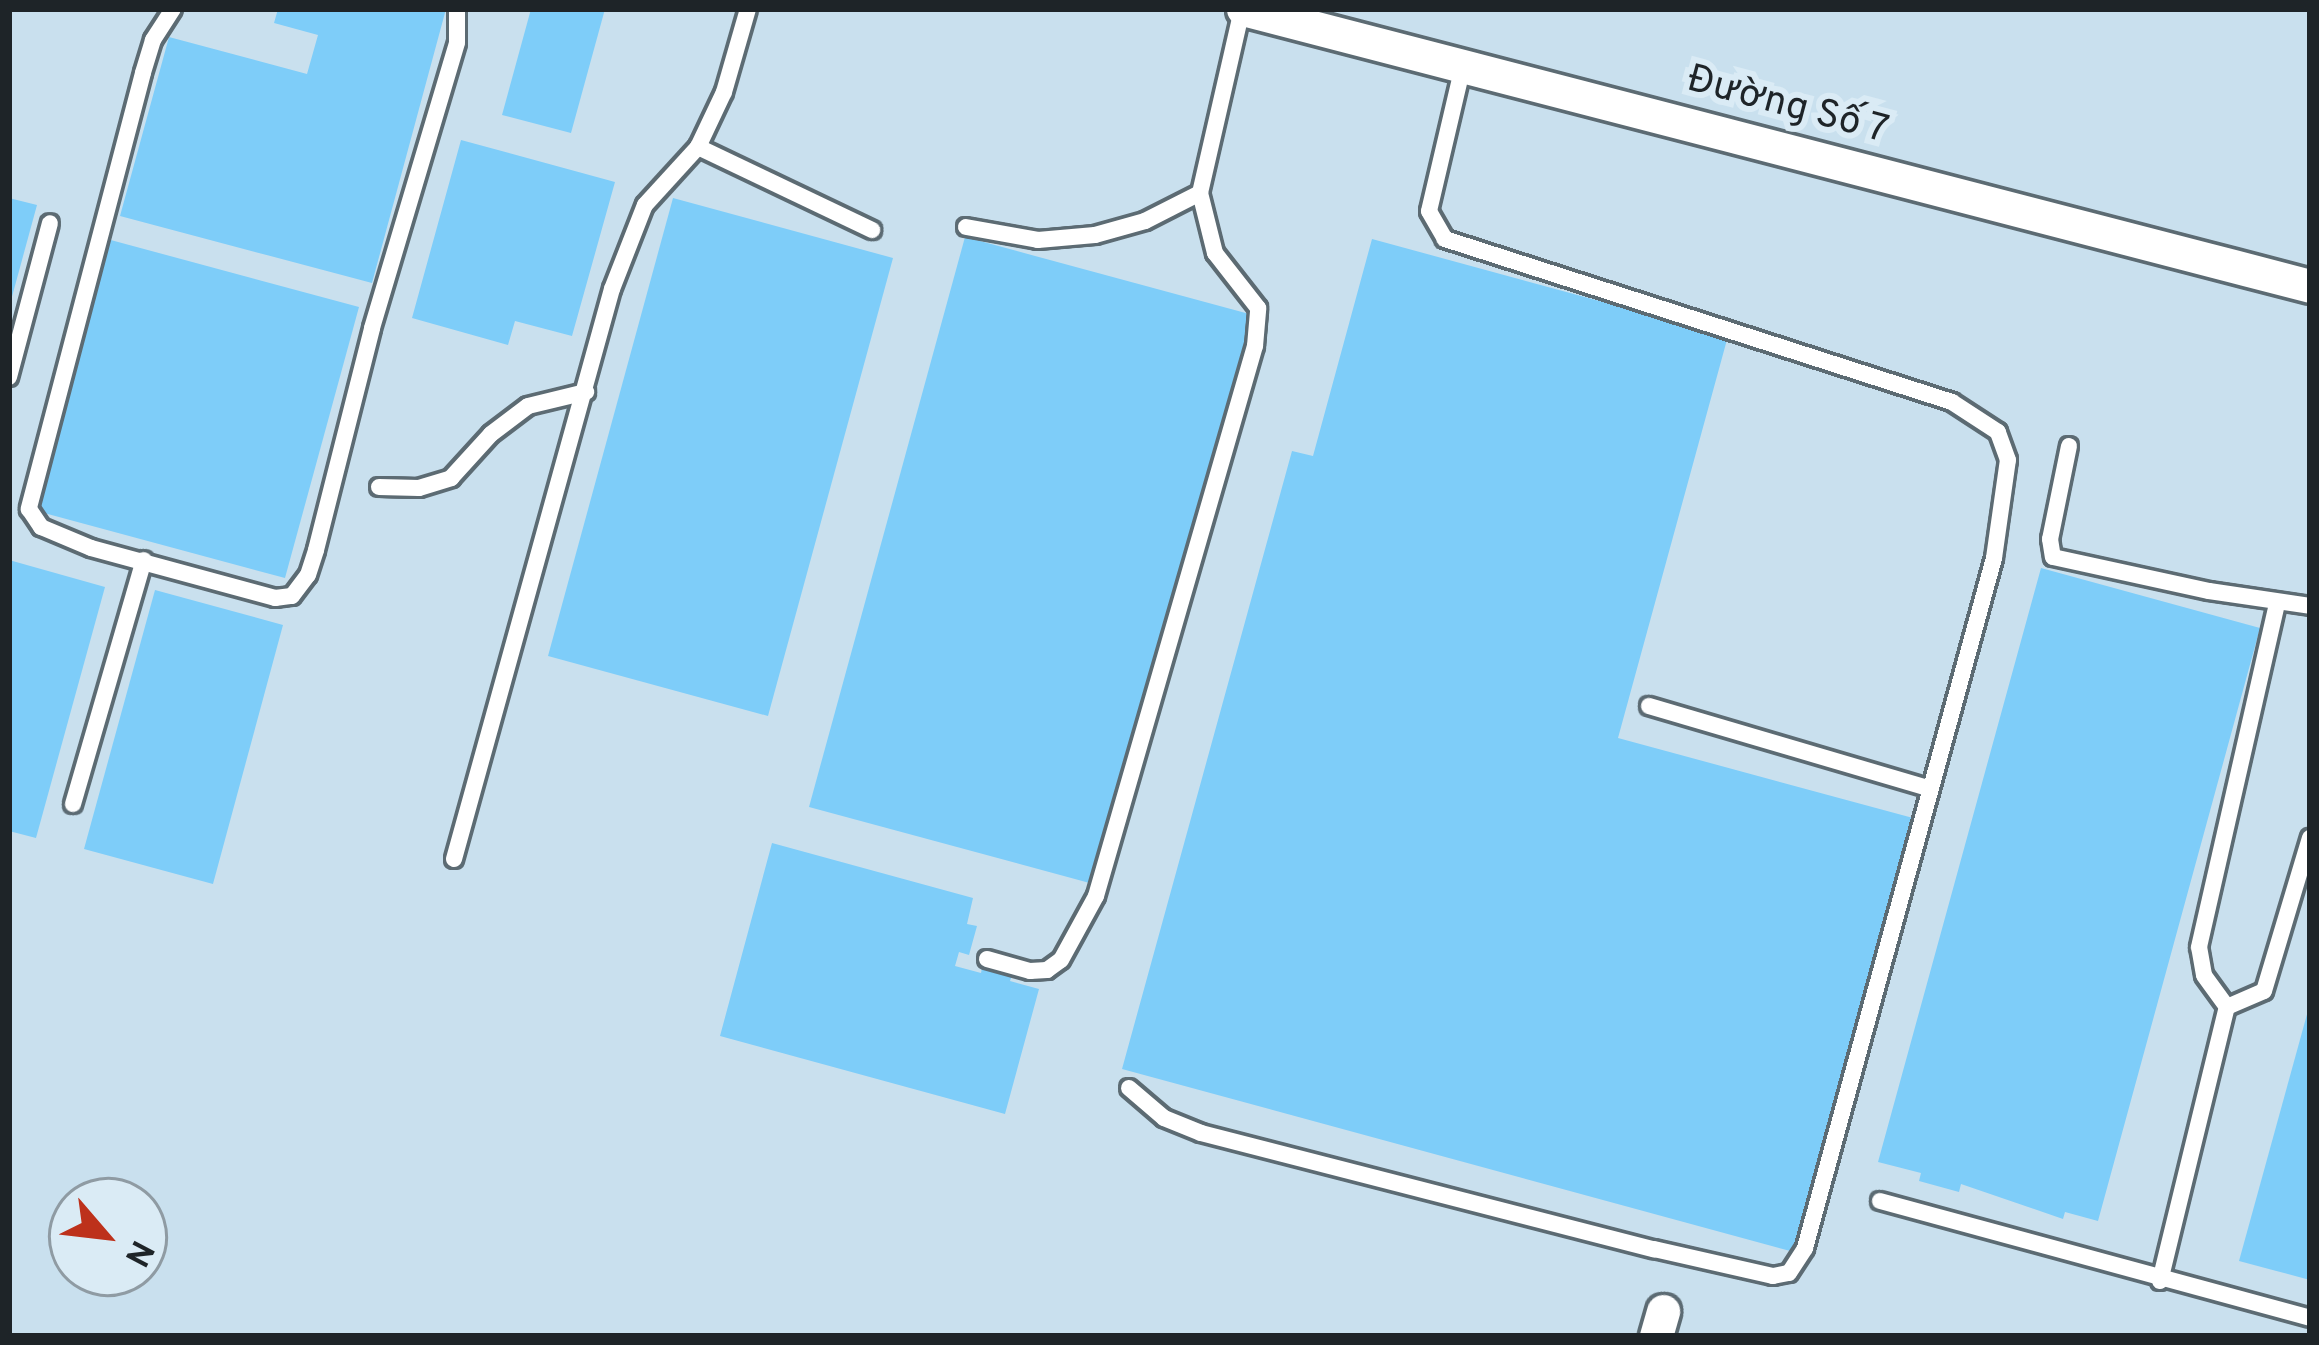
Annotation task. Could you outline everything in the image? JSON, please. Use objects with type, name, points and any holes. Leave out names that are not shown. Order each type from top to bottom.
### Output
[{"type":"street","name":"Đường Số 7","points":[[1243,9],[2310,286]]},
{"type":"lane","points":[[173,9],[153,40],[142,74],[29,509],[41,527],[91,548],[275,598],[292,596],[308,575],[372,328],[457,42],[457,9]]},
{"type":"lane","points":[[454,859],[612,289],[645,205],[698,147],[724,92],[748,9]]},
{"type":"lane","points":[[987,959],[1030,971],[1048,970],[1061,959],[1096,896],[1255,346],[1258,308],[1215,254],[1200,193],[1243,9]]},
{"type":"lane","points":[[1129,1088],[1164,1118],[1201,1133],[1654,1249],[1773,1276],[1789,1274],[1805,1248],[1994,559],[2008,460],[1998,432],[1980,416],[1924,392],[1445,239],[1429,211],[1463,66]]},
{"type":"lane","points":[[698,147],[872,230]]},
{"type":"lane","points":[[966,226],[1038,240],[1095,235],[1145,221],[1200,193]]},
{"type":"lane","points":[[9,377],[50,223]]},
{"type":"lane","points":[[379,487],[419,488],[451,478],[491,434],[528,406],[586,392]]},
{"type":"lane","points":[[2069,446],[2050,538],[2053,557],[2310,606]]},
{"type":"lane","points":[[73,804],[144,560]]},
{"type":"lane","points":[[2160,1281],[2227,1007],[2204,975],[2199,947],[2278,603]]},
{"type":"lane","points":[[1649,706],[1928,788]]},
{"type":"lane","points":[[2227,1007],[2264,991],[2310,838]]},
{"type":"lane","points":[[1880,1201],[2160,1281],[2310,1318]]},
{"type":"shaded area","points":[[9,9],[2310,9],[2310,1336],[9,1336]]},
{"type":"building","points":[[278,9],[446,9],[372,283],[120,216],[169,37],[307,74],[318,35],[274,23]]},
{"type":"building","points":[[531,9],[605,9],[571,133],[502,115]]},
{"type":"building","points":[[461,140],[615,182],[572,336],[515,321],[508,345],[412,318]]},
{"type":"building","points":[[9,198],[37,205],[10,304],[9,303]]},
{"type":"building","points":[[673,198],[893,258],[768,716],[548,656]]},
{"type":"building","points":[[965,237],[1253,315],[1097,885],[809,807]]},
{"type":"building","points":[[107,239],[359,307],[285,578],[33,510]]},
{"type":"building","points":[[1372,239],[1728,336],[1618,738],[1913,818],[1794,1252],[1122,1069],[1292,451],[1313,456]]},
{"type":"building","points":[[9,560],[105,587],[36,838],[9,831]]},
{"type":"building","points":[[2041,568],[2260,628],[2098,1221],[2065,1212],[2063,1219],[1961,1184],[1959,1192],[1919,1181],[1921,1173],[1878,1162]]},
{"type":"building","points":[[155,590],[283,625],[213,884],[84,849]]},
{"type":"building","points":[[772,843],[973,898],[967,924],[977,926],[969,955],[959,952],[955,966],[981,973],[983,963],[1013,972],[1010,981],[1039,989],[1005,1114],[720,1036]]},
{"type":"building","points":[[2310,1008],[2310,1280],[2239,1261]]}]
